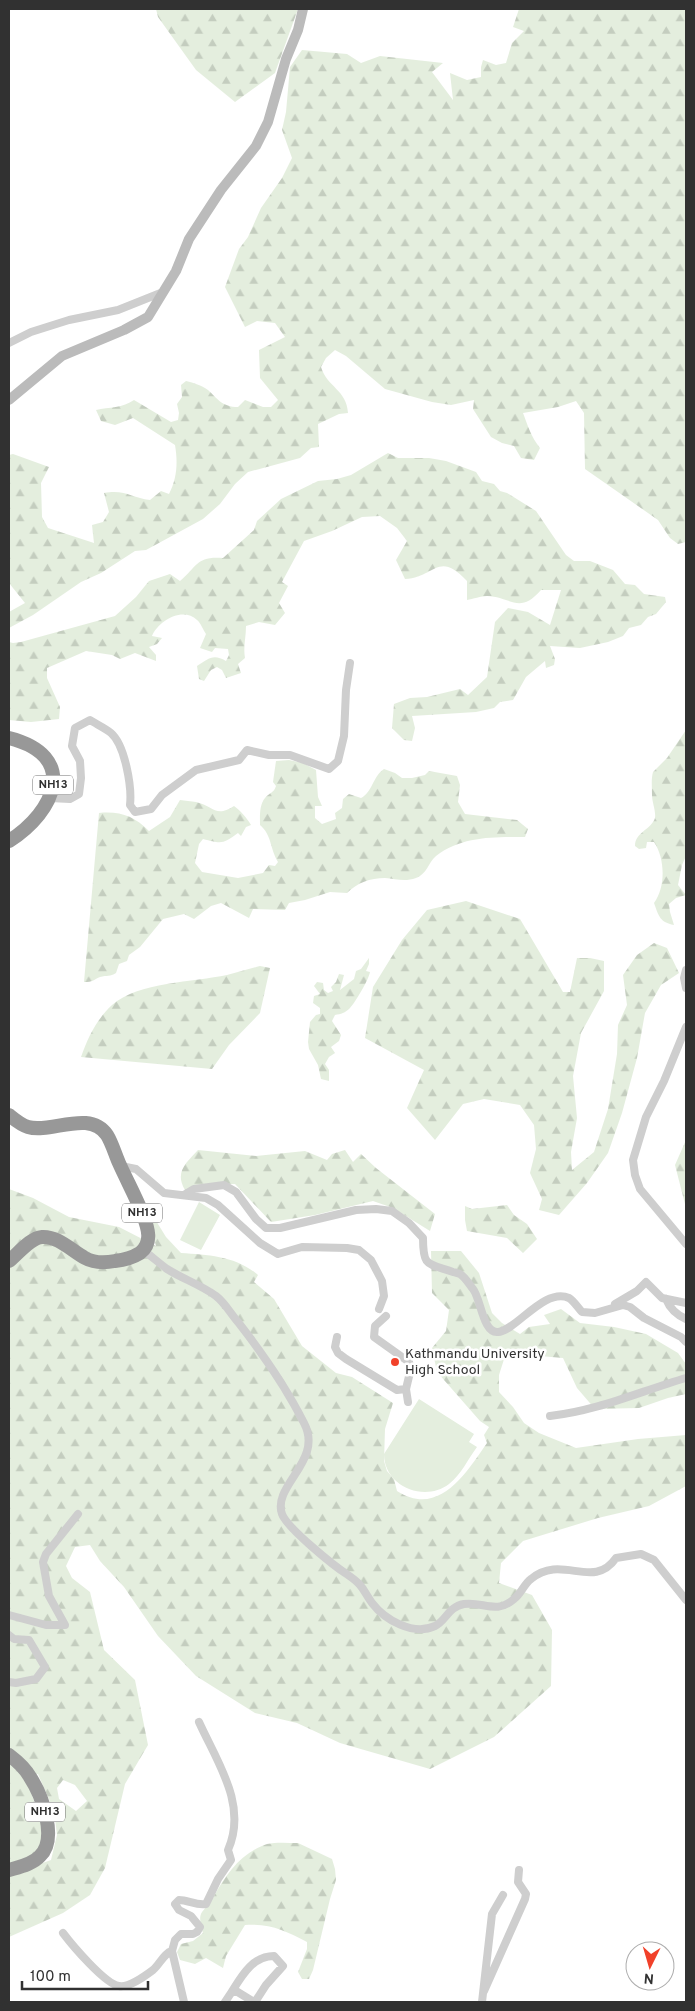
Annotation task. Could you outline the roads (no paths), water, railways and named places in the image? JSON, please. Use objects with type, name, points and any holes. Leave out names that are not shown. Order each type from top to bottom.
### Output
[{"type":"highway","name":"NH13","points":[[9,738],[26,742],[41,752],[51,766],[54,782],[46,806],[9,841]]},
{"type":"highway","name":"NH13","points":[[9,1115],[28,1127],[39,1128],[60,1124],[84,1123],[99,1128],[107,1135],[129,1180],[148,1226],[148,1237],[143,1250]]},
{"type":"highway","points":[[9,1261],[36,1238],[43,1237],[67,1246],[87,1259],[96,1262],[125,1260],[143,1250]]},
{"type":"highway","name":"NH13","points":[[9,1755],[32,1778],[44,1810],[48,1831],[46,1849],[41,1856],[34,1862],[9,1870]]},
{"type":"street","points":[[9,400],[62,356],[124,330],[148,316],[176,271],[189,239],[221,190],[256,146],[268,122],[303,9]]},
{"type":"street","points":[[9,343],[31,332],[69,320],[118,310],[163,292]]},
{"type":"street","points":[[50,798],[70,799],[79,794],[81,778],[80,761],[72,746],[75,728],[90,720],[112,733],[124,755],[131,795],[130,805],[135,812],[151,809],[162,795],[196,770],[239,760],[247,750],[269,755],[290,755],[308,760],[319,767],[329,770],[338,761],[344,736],[346,690],[350,663]]},
{"type":"street","points":[[686,970],[684,978],[686,988]]},
{"type":"street","points":[[686,1027],[664,1081],[646,1117],[633,1160],[635,1175],[640,1189],[686,1244]]},
{"type":"street","points":[[121,1166],[136,1169],[164,1193],[206,1198],[218,1205],[260,1243],[278,1254],[302,1247],[359,1250],[371,1260],[382,1281],[384,1296],[379,1309]]},
{"type":"street","points":[[184,1195],[194,1189],[224,1185],[236,1192],[256,1219],[266,1228],[280,1228],[356,1210],[376,1209],[392,1212],[409,1223],[423,1238],[423,1258],[428,1263],[459,1273],[476,1293],[487,1325],[491,1331],[496,1333],[508,1329],[535,1306],[566,1297],[582,1312],[595,1313],[623,1306],[630,1307],[644,1318],[682,1337],[686,1342]]},
{"type":"street","points":[[143,1250],[167,1269],[198,1284],[219,1298],[265,1356],[305,1425],[309,1440],[308,1454],[283,1497],[282,1513],[286,1522],[336,1567],[357,1581],[384,1615],[405,1627],[420,1630],[436,1626],[450,1610],[464,1604],[491,1608],[503,1606],[515,1599],[530,1579],[542,1572],[561,1568],[588,1573],[601,1572],[611,1566],[616,1558],[641,1554],[654,1560],[686,1600]]},
{"type":"street","points":[[602,1311],[624,1300],[646,1282],[662,1298],[686,1303]]},
{"type":"street","points":[[666,1299],[668,1305],[686,1319]]},
{"type":"street","points":[[386,1316],[375,1326],[374,1337],[409,1362],[411,1368],[406,1389],[408,1402]]},
{"type":"street","points":[[337,1337],[335,1347],[338,1353],[397,1390],[406,1389]]},
{"type":"street","points":[[550,1416],[581,1411],[628,1398],[686,1378]]},
{"type":"street","points":[[9,1615],[46,1625],[65,1625],[49,1596],[43,1562],[46,1554],[78,1514]]},
{"type":"street","points":[[9,1635],[14,1639],[29,1640],[45,1667],[36,1679],[16,1683],[9,1682]]},
{"type":"street","points":[[184,2002],[172,1951],[175,1940],[182,1934],[193,1934],[198,1932],[200,1927],[191,1916],[179,1910],[175,1904],[179,1900],[188,1900],[201,1905],[206,1904],[218,1879],[231,1860],[228,1850],[234,1837],[236,1825],[232,1794],[199,1722]]},
{"type":"street","points":[[484,1991],[526,1894],[518,1882],[519,1870]]},
{"type":"street","points":[[482,2002],[492,1914],[503,1895]]},
{"type":"street","points":[[63,1933],[74,1948],[97,1971],[117,1986],[125,1986],[154,1969],[167,1952],[172,1951]]},
{"type":"street","points":[[225,2002],[231,1992],[243,1973],[258,1960],[266,1956],[274,1956],[283,1966],[266,1985],[255,2002],[236,1991],[231,1992]]},
{"type":"place","name":"Kathmandu University High School","points":[[395,1362]]}]
